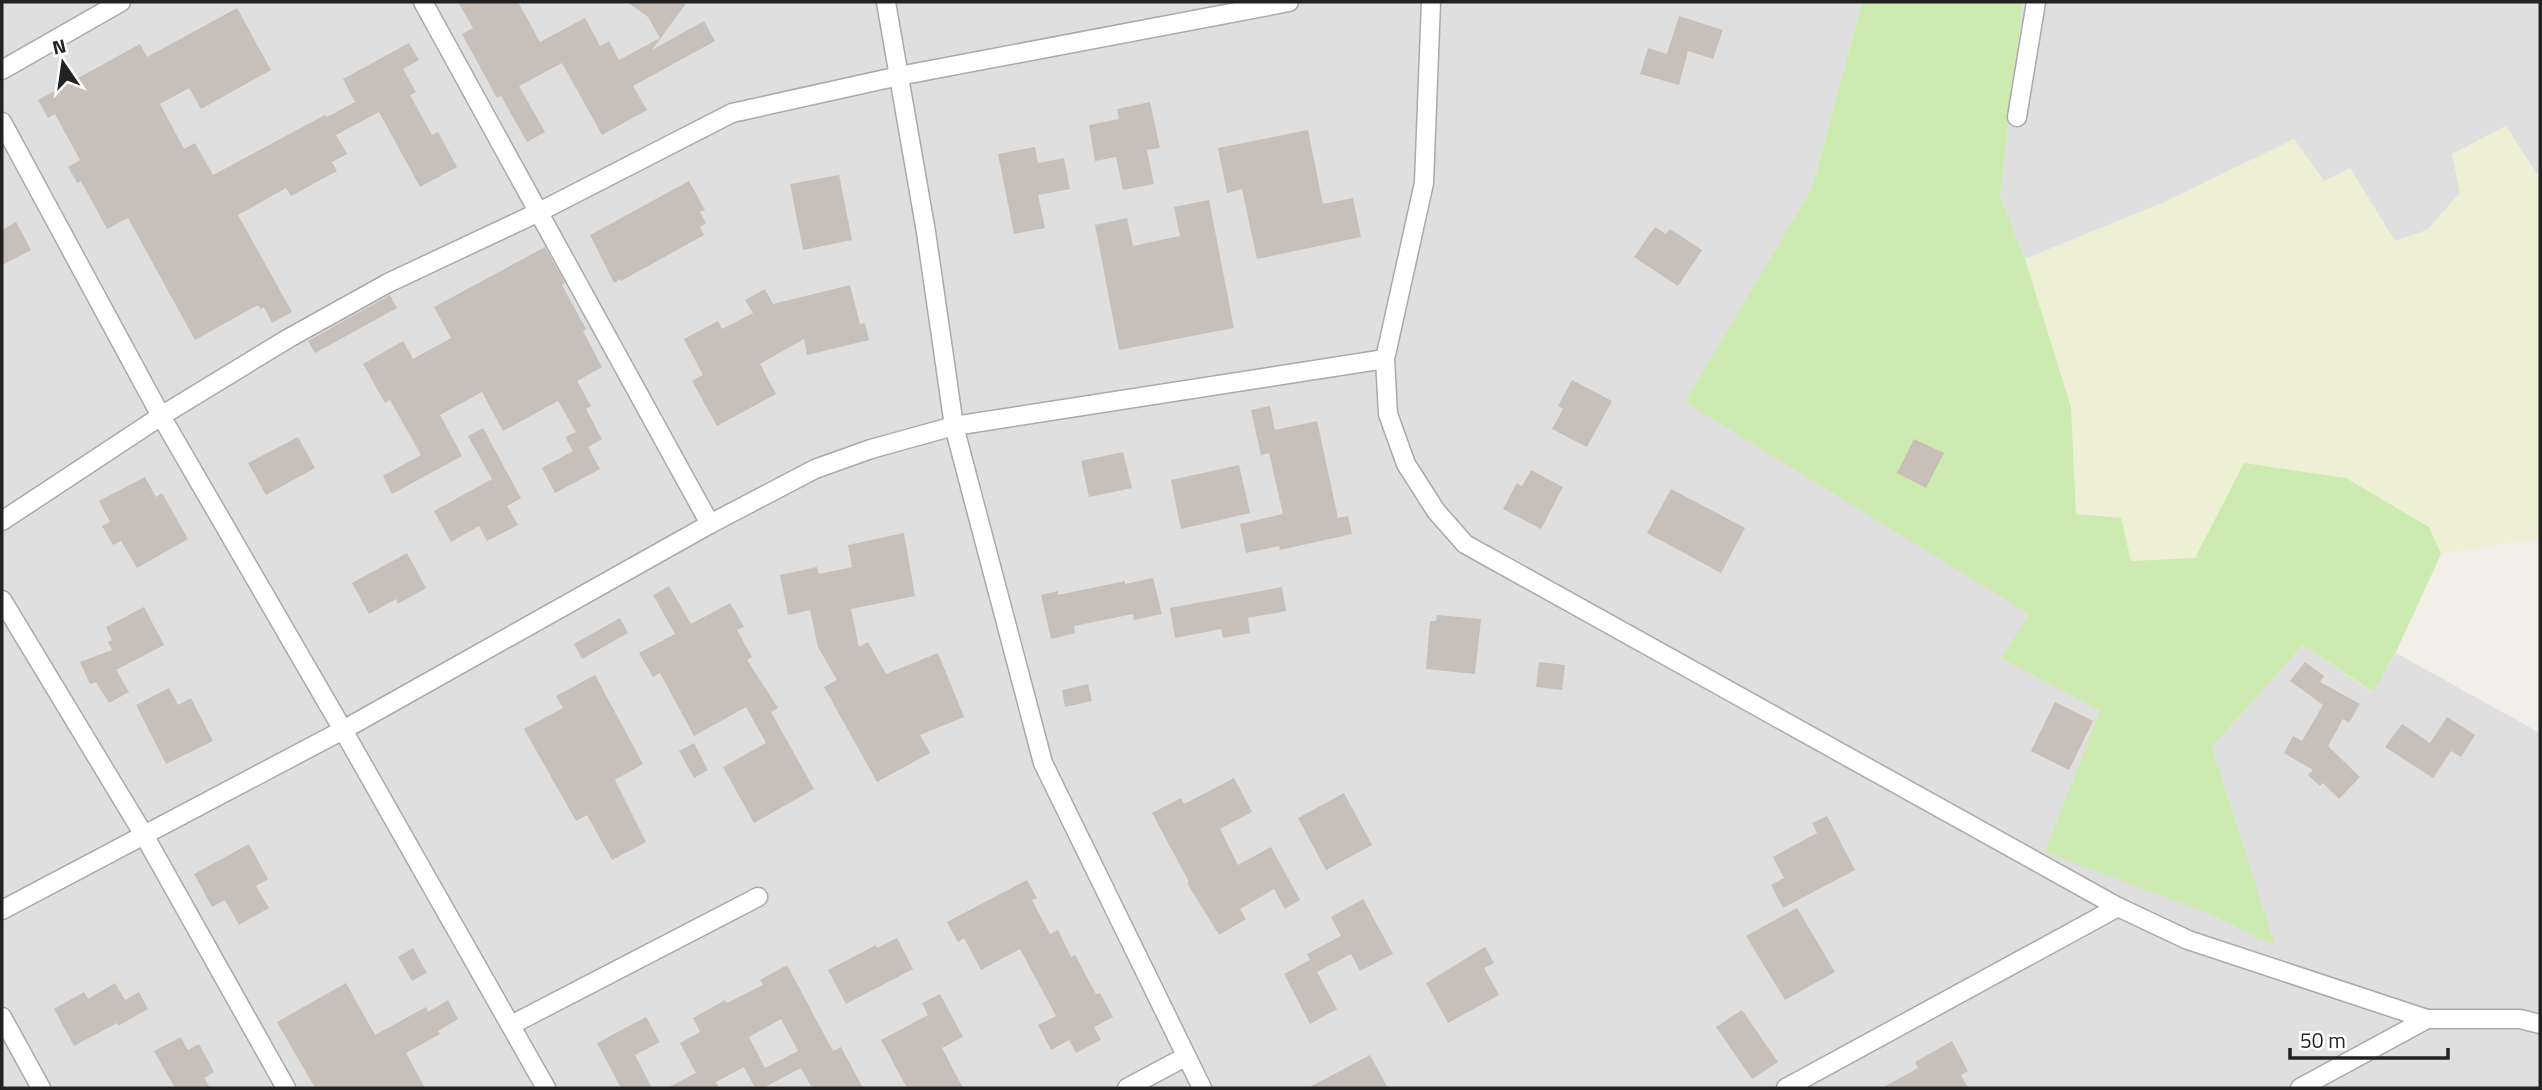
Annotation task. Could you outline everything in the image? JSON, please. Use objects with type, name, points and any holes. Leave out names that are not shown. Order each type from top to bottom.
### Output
[{"type":"street","points":[[2,70],[121,2]]},
{"type":"street","points":[[423,2],[710,524]]},
{"type":"street","points":[[886,2],[926,232],[954,426],[1043,763],[1202,1088]]},
{"type":"street","points":[[2,521],[161,416],[289,338],[388,283],[539,212],[732,113],[899,76],[1289,2]]},
{"type":"street","points":[[1431,2],[1424,183],[1385,359],[1388,414],[1406,464],[1436,511],[1465,544],[2118,907],[2188,940],[2427,1019],[2520,1019],[2540,1024]]},
{"type":"street","points":[[2017,117],[2036,2]]},
{"type":"street","points":[[2,122],[161,416],[343,730],[545,1088]]},
{"type":"street","points":[[2,910],[343,730],[710,524],[815,469],[871,449],[954,426],[1385,359]]},
{"type":"street","points":[[2,600],[144,835],[286,1088]]},
{"type":"street","points":[[511,1025],[758,897]]},
{"type":"street","points":[[1786,1088],[2118,907]]},
{"type":"street","points":[[2,1017],[41,1088]]},
{"type":"street","points":[[2300,1088],[2427,1019]]},
{"type":"street","points":[[1127,1088],[1185,1056]]},
{"type":"shaded area","points":[[2,2],[1862,2],[1812,188],[1686,402],[2030,614],[2001,658],[2101,711],[2205,912],[2274,945],[2212,747],[2303,645],[2372,692],[2396,653],[2540,733],[2540,1088],[2,1088]]},
{"type":"shaded area","points":[[2023,2],[2540,2],[2540,174],[2536,173],[2506,126],[2460,193],[2427,230],[2395,242],[2350,169],[2324,182],[2160,204],[2025,259],[2000,196]]},
{"type":"green space","points":[[1862,2],[2023,2],[2000,196],[2025,259],[2071,407],[2076,514],[2121,518],[2131,561],[2195,558],[2244,463],[2346,478],[2429,527],[2441,554],[2396,652],[2373,692],[2303,645],[2212,747],[2275,946],[2205,912],[2045,852],[2100,711],[2001,658],[2029,614],[1685,402],[1812,188]]},
{"type":"green space","points":[[2506,126],[2536,173],[2540,174],[2540,539],[2441,554],[2429,527],[2195,558],[2130,561],[2076,514],[2071,407],[2025,259],[2160,204],[2294,139],[2324,181],[2350,168],[2395,241],[2427,230],[2460,193],[2452,154]]},
{"type":"building","points":[[458,2],[518,2],[540,42],[585,18],[600,46],[609,41],[619,60],[660,38],[648,17],[627,2],[687,2],[652,50],[704,21],[715,41],[633,86],[647,110],[602,135],[562,63],[519,86],[545,132],[527,142],[501,96],[497,98],[462,34],[473,28]]},
{"type":"building","points":[[237,8],[271,70],[201,109],[189,88],[160,104],[184,149],[195,143],[213,175],[325,115],[327,117],[355,102],[343,79],[409,43],[419,60],[403,69],[416,92],[410,95],[432,135],[438,132],[457,167],[420,187],[379,112],[336,135],[347,154],[332,162],[337,171],[291,196],[286,188],[238,215],[292,312],[272,323],[264,307],[261,309],[258,305],[195,340],[128,218],[107,229],[81,181],[77,183],[68,167],[80,160],[55,114],[48,118],[38,100],[140,44],[147,57]]},
{"type":"building","points":[[1679,16],[1723,30],[1713,59],[1688,51],[1679,85],[1640,74],[1648,48],[1667,54]]},
{"type":"building","points":[[1150,102],[1160,148],[1147,150],[1154,184],[1123,190],[1116,157],[1095,161],[1089,125],[1119,119],[1117,109]]},
{"type":"building","points":[[1308,130],[1323,204],[1353,198],[1361,237],[1257,259],[1242,189],[1227,193],[1218,148]]},
{"type":"building","points":[[1035,147],[1038,163],[1064,158],[1070,189],[1038,195],[1045,228],[1014,234],[998,154]]},
{"type":"building","points":[[839,175],[852,240],[803,250],[790,184]]},
{"type":"building","points":[[689,181],[705,210],[700,212],[706,223],[700,227],[704,235],[614,283],[590,235]]},
{"type":"building","points":[[1209,200],[1234,328],[1119,350],[1095,225],[1127,218],[1133,246],[1180,236],[1174,207]]},
{"type":"building","points":[[16,222],[31,250],[2,265],[2,230]]},
{"type":"building","points":[[1655,227],[1666,234],[1670,229],[1702,250],[1678,286],[1634,257]]},
{"type":"building","points":[[545,247],[565,283],[562,285],[586,329],[583,331],[602,367],[577,381],[591,406],[586,409],[602,439],[588,447],[600,469],[555,493],[542,468],[573,451],[565,437],[576,432],[558,401],[503,431],[482,392],[440,415],[462,456],[392,494],[383,476],[421,455],[390,400],[385,403],[363,364],[403,341],[413,359],[451,338],[434,307]]},
{"type":"building","points":[[850,285],[860,324],[865,323],[869,340],[807,355],[804,339],[760,364],[776,394],[717,426],[692,381],[703,375],[684,339],[718,321],[722,329],[753,313],[745,300],[765,289],[773,304]]},
{"type":"building","points":[[390,295],[397,308],[315,353],[308,341]]},
{"type":"building","points":[[1572,380],[1612,401],[1587,447],[1552,429],[1563,409],[1558,406]]},
{"type":"building","points":[[1270,406],[1275,430],[1317,421],[1338,518],[1348,516],[1352,534],[1280,550],[1279,546],[1246,553],[1240,524],[1283,514],[1269,453],[1261,455],[1251,410]]},
{"type":"building","points":[[483,428],[521,498],[507,506],[468,436]]},
{"type":"building","points":[[298,437],[315,468],[266,495],[248,463]]},
{"type":"building","points":[[1914,439],[1944,453],[1926,488],[1897,473]]},
{"type":"building","points":[[1123,452],[1132,488],[1089,497],[1081,461]]},
{"type":"building","points":[[1239,465],[1250,513],[1181,529],[1171,480]]},
{"type":"building","points":[[1531,470],[1563,487],[1541,529],[1503,509],[1517,483],[1522,486]]},
{"type":"building","points":[[145,477],[156,497],[162,493],[188,539],[137,568],[121,541],[113,545],[102,526],[110,522],[99,501]]},
{"type":"building","points":[[492,479],[518,525],[487,541],[479,526],[451,542],[434,511]]},
{"type":"building","points":[[1671,489],[1745,528],[1721,573],[1647,533]]},
{"type":"building","points":[[904,533],[915,596],[851,609],[859,647],[868,642],[886,674],[938,653],[964,717],[920,735],[930,753],[877,782],[824,687],[837,680],[818,647],[810,610],[788,615],[780,575],[817,567],[819,574],[852,567],[848,545]]},
{"type":"building","points":[[407,553],[426,588],[398,604],[396,599],[369,614],[352,583]]},
{"type":"building","points":[[1153,578],[1162,614],[1134,620],[1133,614],[1074,626],[1075,633],[1051,639],[1041,595],[1058,591],[1058,595]]},
{"type":"building","points":[[669,586],[691,624],[730,603],[744,627],[737,630],[752,657],[747,660],[778,708],[771,712],[814,789],[754,823],[723,767],[766,743],[746,707],[694,736],[660,673],[653,677],[639,653],[675,634],[653,595]]},
{"type":"building","points":[[1282,587],[1286,611],[1248,618],[1250,633],[1223,638],[1221,629],[1175,638],[1170,608]]},
{"type":"building","points":[[144,607],[164,645],[116,670],[129,692],[109,703],[96,682],[90,684],[80,662],[112,650],[108,642],[112,640],[106,627]]},
{"type":"building","points":[[1437,615],[1481,619],[1475,674],[1426,669],[1430,621],[1436,621]]},
{"type":"building","points":[[620,618],[628,633],[582,659],[574,644]]},
{"type":"building","points":[[1539,662],[1565,665],[1562,690],[1536,687]]},
{"type":"building","points":[[2305,662],[2324,676],[2320,682],[2360,704],[2349,723],[2343,719],[2328,746],[2360,777],[2339,799],[2323,783],[2320,786],[2308,775],[2313,770],[2284,753],[2293,736],[2302,741],[2323,705],[2290,681]]},
{"type":"building","points":[[595,675],[643,764],[615,780],[646,842],[612,860],[587,815],[576,821],[524,729],[563,708],[556,696]]},
{"type":"building","points":[[1088,684],[1092,701],[1065,707],[1062,690]]},
{"type":"building","points":[[169,688],[178,705],[191,698],[213,741],[166,764],[136,705]]},
{"type":"building","points":[[2055,702],[2093,721],[2069,770],[2031,751]]},
{"type":"building","points":[[2447,717],[2475,735],[2461,757],[2451,751],[2433,778],[2385,747],[2402,724],[2430,743]]},
{"type":"building","points":[[694,743],[708,770],[694,778],[679,751]]},
{"type":"building","points":[[1234,778],[1252,812],[1220,829],[1238,865],[1271,847],[1300,900],[1285,909],[1274,889],[1240,909],[1246,919],[1219,935],[1187,883],[1189,882],[1152,813],[1181,798],[1184,804]]},
{"type":"building","points":[[1344,793],[1372,845],[1326,870],[1298,818]]},
{"type":"building","points":[[1827,816],[1855,870],[1783,908],[1771,885],[1784,878],[1773,857],[1817,833],[1812,823]]},
{"type":"building","points":[[249,844],[268,879],[256,886],[269,908],[239,925],[225,900],[212,907],[194,874]]},
{"type":"building","points":[[1027,880],[1037,898],[1032,900],[1050,934],[1058,930],[1071,957],[1075,955],[1096,994],[1100,993],[1113,1017],[1094,1027],[1101,1040],[1076,1053],[1069,1040],[1051,1050],[1038,1025],[1056,1016],[1020,949],[981,970],[964,938],[958,942],[947,922]]},
{"type":"building","points":[[1363,899],[1393,954],[1360,971],[1351,954],[1317,972],[1337,1009],[1310,1024],[1284,974],[1310,960],[1307,954],[1341,936],[1331,917]]},
{"type":"building","points":[[1797,908],[1835,972],[1785,1000],[1746,936]]},
{"type":"building","points":[[897,938],[913,969],[846,1004],[828,970],[876,945],[877,948]]},
{"type":"building","points":[[1485,947],[1494,963],[1484,968],[1499,995],[1448,1023],[1426,983]]},
{"type":"building","points":[[413,948],[427,973],[412,981],[398,957]]},
{"type":"building","points":[[787,965],[833,1051],[841,1047],[863,1088],[812,1088],[801,1068],[763,1088],[755,1088],[744,1067],[716,1082],[719,1088],[667,1088],[696,1073],[680,1043],[700,1032],[693,1018],[725,1000],[727,1003],[763,985],[760,980]],"holes":[[[781,1019],[798,1051],[765,1068],[749,1037]]]},
{"type":"building","points":[[115,983],[125,1000],[139,992],[148,1009],[74,1046],[54,1009],[84,992],[88,999]]},
{"type":"building","points":[[346,983],[375,1035],[426,1007],[428,1012],[448,1000],[458,1019],[438,1031],[440,1034],[406,1053],[425,1088],[315,1088],[277,1022]]},
{"type":"building","points":[[940,994],[963,1037],[942,1048],[963,1088],[907,1088],[881,1040],[928,1015],[922,1003]]},
{"type":"building","points":[[1742,1010],[1778,1062],[1752,1079],[1716,1027]]},
{"type":"building","points":[[646,1017],[660,1042],[635,1055],[652,1088],[621,1088],[597,1043]]},
{"type":"building","points":[[181,1037],[188,1050],[199,1044],[214,1072],[204,1078],[210,1088],[175,1088],[154,1051]]},
{"type":"building","points":[[1952,1041],[1968,1071],[1961,1075],[1968,1088],[1882,1088],[1918,1068],[1915,1062]]},
{"type":"building","points":[[1370,1055],[1388,1088],[1308,1088]]}]
